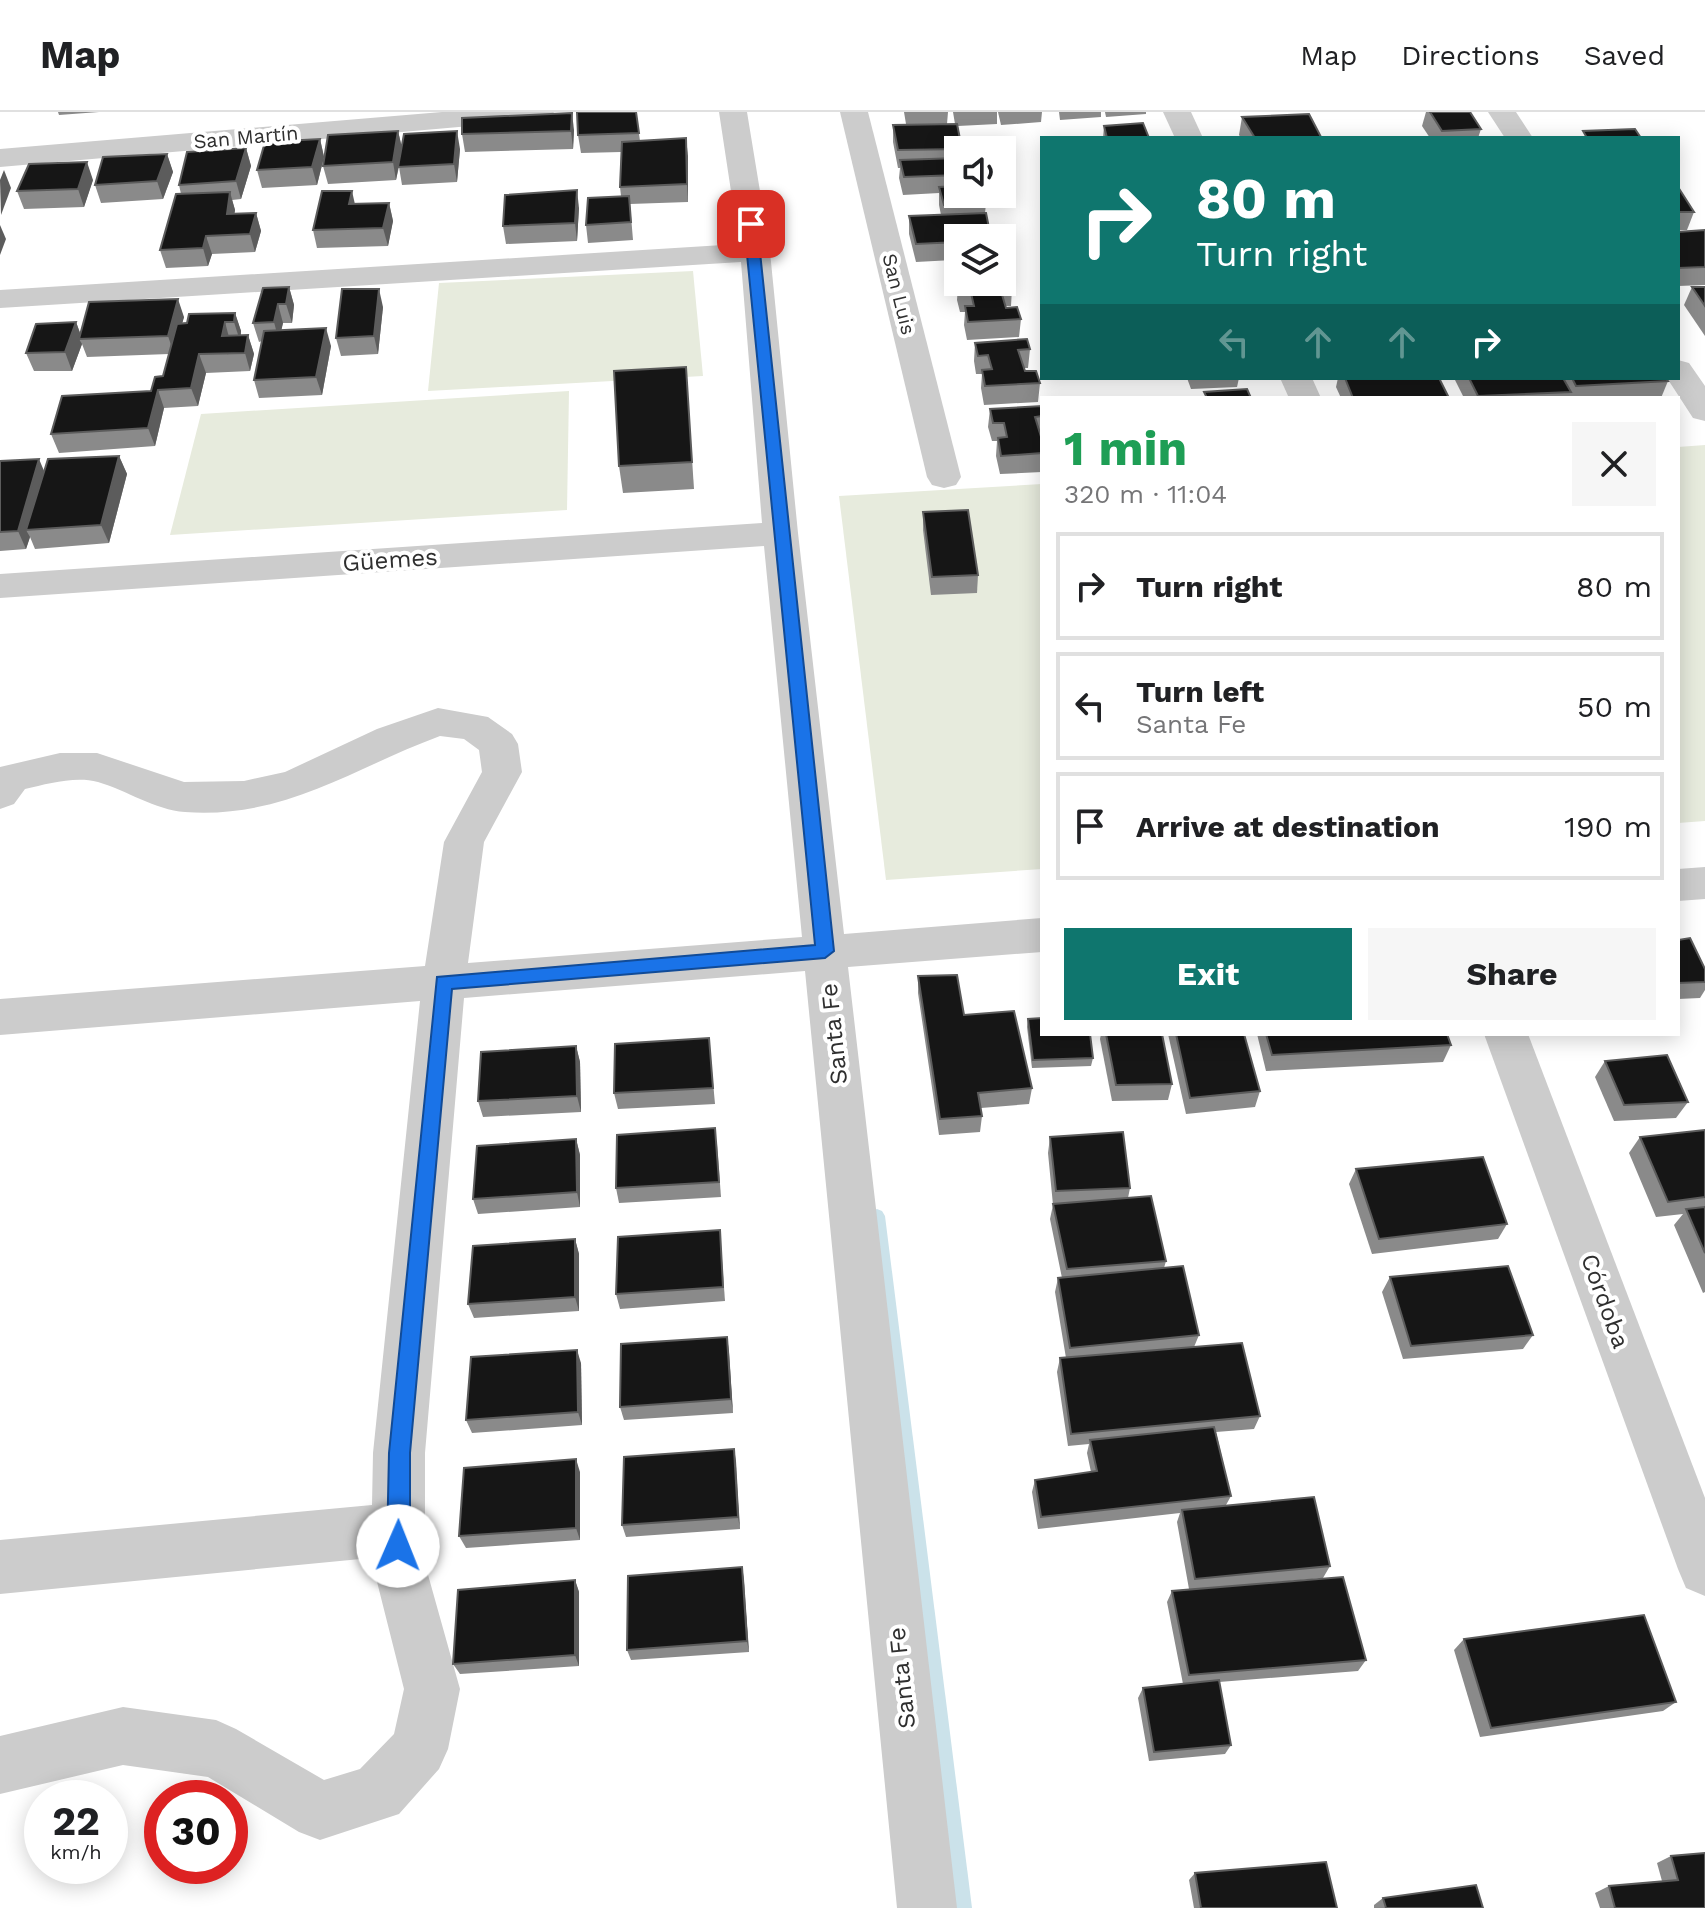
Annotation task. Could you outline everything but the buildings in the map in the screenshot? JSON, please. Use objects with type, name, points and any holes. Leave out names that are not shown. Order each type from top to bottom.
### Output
[{"type":"street","name":"San Martín","points":[[0,158],[540,112]]},
{"type":"street","name":"Santa Fe","points":[[733,112],[755,252],[780,533],[829,952],[927,1908]]},
{"type":"street","name":"San Luis","points":[[854,112],[944,477]]},
{"type":"street","points":[[1177,112],[1188,136]]},
{"type":"street","points":[[1502,112],[1518,136]]},
{"type":"street","points":[[0,299],[755,252]]},
{"type":"street","points":[[1680,373],[1705,411]]},
{"type":"street","name":"Güemes","points":[[0,586],[780,533]]},
{"type":"street","points":[[0,794],[12,778],[60,767],[97,767],[182,797],[244,796],[295,784],[391,739],[438,722],[474,727],[498,744],[502,772],[464,842],[444,982],[399,1453],[398,1564],[432,1689],[419,1749],[378,1793],[320,1811],[216,1749],[123,1736],[0,1765]]},
{"type":"street","points":[[1680,885],[1705,883]]},
{"type":"street","points":[[0,1017],[1040,935]]},
{"type":"street","name":"Córdoba","points":[[1507,1036],[1705,1569]]},
{"type":"street","points":[[0,1567],[399,1529]]},
{"type":"shaded area","points":[[693,271],[703,376],[428,391],[439,283]]},
{"type":"shaded area","points":[[569,391],[567,510],[170,535],[201,414]]},
{"type":"shaded area","points":[[1705,445],[1705,821],[1680,823],[1680,447]]},
{"type":"shaded area","points":[[1040,484],[1040,869],[886,880],[839,496]]},
{"type":"waterway","points":[[877,1216],[962,1908]]},
{"type":"route","points":[[398,1546],[399,1453],[444,982],[825,951],[780,533],[751,224]]}]
